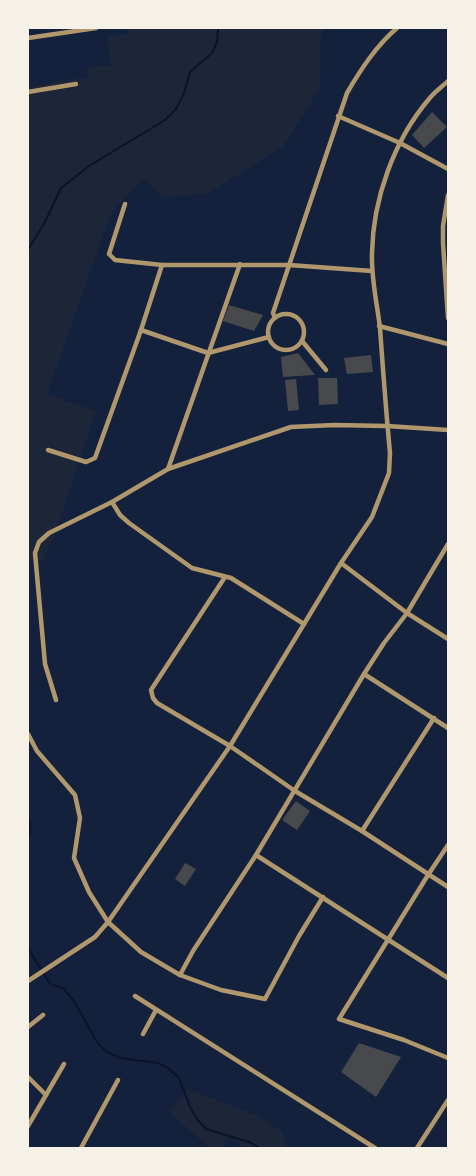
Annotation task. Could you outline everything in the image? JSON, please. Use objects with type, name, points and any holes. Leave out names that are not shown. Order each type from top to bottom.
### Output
[{"type":"street","points":[[28,38],[96,28]]},
{"type":"street","points":[[275,318],[273,313],[347,93],[373,53],[397,28]]},
{"type":"street","points":[[28,981],[95,938],[108,922],[230,746],[341,563],[372,517],[386,483],[390,464],[379,326],[372,271],[374,224],[386,179],[400,143],[429,98],[448,81]]},
{"type":"street","points":[[28,92],[76,84]]},
{"type":"street","points":[[338,116],[400,143],[448,169]]},
{"type":"street","points":[[448,195],[442,243],[448,318]]},
{"type":"street","points":[[125,204],[109,254],[114,260],[162,264],[289,264],[372,271]]},
{"type":"street","points":[[48,450],[86,462],[95,458],[141,330],[162,264]]},
{"type":"street","points":[[168,469],[240,264]]},
{"type":"street","points":[[287,314],[298,319],[304,329],[302,341],[298,346],[287,350],[276,347],[269,337],[269,326],[275,318],[287,314]]},
{"type":"street","points":[[379,326],[448,344]]},
{"type":"street","points":[[141,330],[208,353],[269,337]]},
{"type":"street","points":[[302,341],[326,370]]},
{"type":"street","points":[[56,700],[45,664],[35,553],[39,542],[49,533],[112,502],[168,469],[291,427],[325,425],[387,426],[448,430]]},
{"type":"street","points":[[112,502],[120,515],[192,568],[232,578],[304,624]]},
{"type":"street","points":[[180,975],[193,951],[256,855],[364,674],[384,643],[407,613],[448,544]]},
{"type":"street","points":[[341,563],[407,613],[448,639]]},
{"type":"street","points":[[225,577],[151,690],[152,698],[157,703],[230,746],[295,791],[362,831],[448,887]]},
{"type":"street","points":[[364,674],[448,728]]},
{"type":"street","points":[[362,831],[434,718]]},
{"type":"street","points":[[28,734],[37,751],[75,796],[80,818],[74,858],[89,892],[108,922],[141,952],[180,975],[221,990],[264,999],[323,897]]},
{"type":"street","points":[[448,845],[428,874],[339,1019],[404,1040],[448,1058]]},
{"type":"street","points":[[256,855],[448,978]]},
{"type":"street","points":[[135,996],[375,1148]]},
{"type":"street","points":[[143,1034],[156,1010]]},
{"type":"street","points":[[28,1027],[43,1015]]},
{"type":"street","points":[[28,1126],[64,1064]]},
{"type":"street","points":[[28,1077],[46,1095]]},
{"type":"street","points":[[83,1148],[118,1080]]},
{"type":"street","points":[[417,1148],[448,1100]]},
{"type":"shaded area","points":[[130,28],[325,28],[321,34],[320,87],[283,147],[208,193],[163,198],[144,179],[111,213],[47,394],[96,411],[57,528],[43,560],[28,561],[28,87],[88,77],[86,68],[111,65],[107,37],[130,33]]},
{"type":"shaded area","points":[[187,1089],[256,1115],[282,1131],[287,1148],[246,1148],[229,1137],[223,1148],[209,1148],[170,1112]]},
{"type":"building","points":[[432,112],[447,127],[424,148],[412,135]]},
{"type":"building","points":[[229,305],[263,315],[254,331],[223,321]]},
{"type":"building","points":[[298,353],[315,375],[283,377],[281,357]]},
{"type":"building","points":[[371,355],[373,372],[347,374],[344,358]]},
{"type":"building","points":[[318,378],[337,378],[338,404],[319,405]]},
{"type":"building","points":[[296,379],[299,410],[288,411],[285,380]]},
{"type":"building","points":[[296,801],[310,811],[297,830],[282,820]]},
{"type":"building","points":[[185,863],[196,869],[185,886],[175,879]]},
{"type":"building","points":[[359,1043],[401,1057],[376,1097],[341,1072]]},
{"type":"waterway","points":[[28,250],[46,220],[61,188],[89,166],[165,120],[176,109],[184,93],[190,72],[212,53],[217,42],[218,28]]},
{"type":"waterway","points":[[28,817],[30,826],[28,841]]},
{"type":"waterway","points":[[28,948],[50,984],[63,988],[74,1001],[97,1042],[107,1052],[120,1058],[158,1063],[168,1068],[179,1078],[190,1107],[206,1129],[249,1142],[260,1148]]}]
